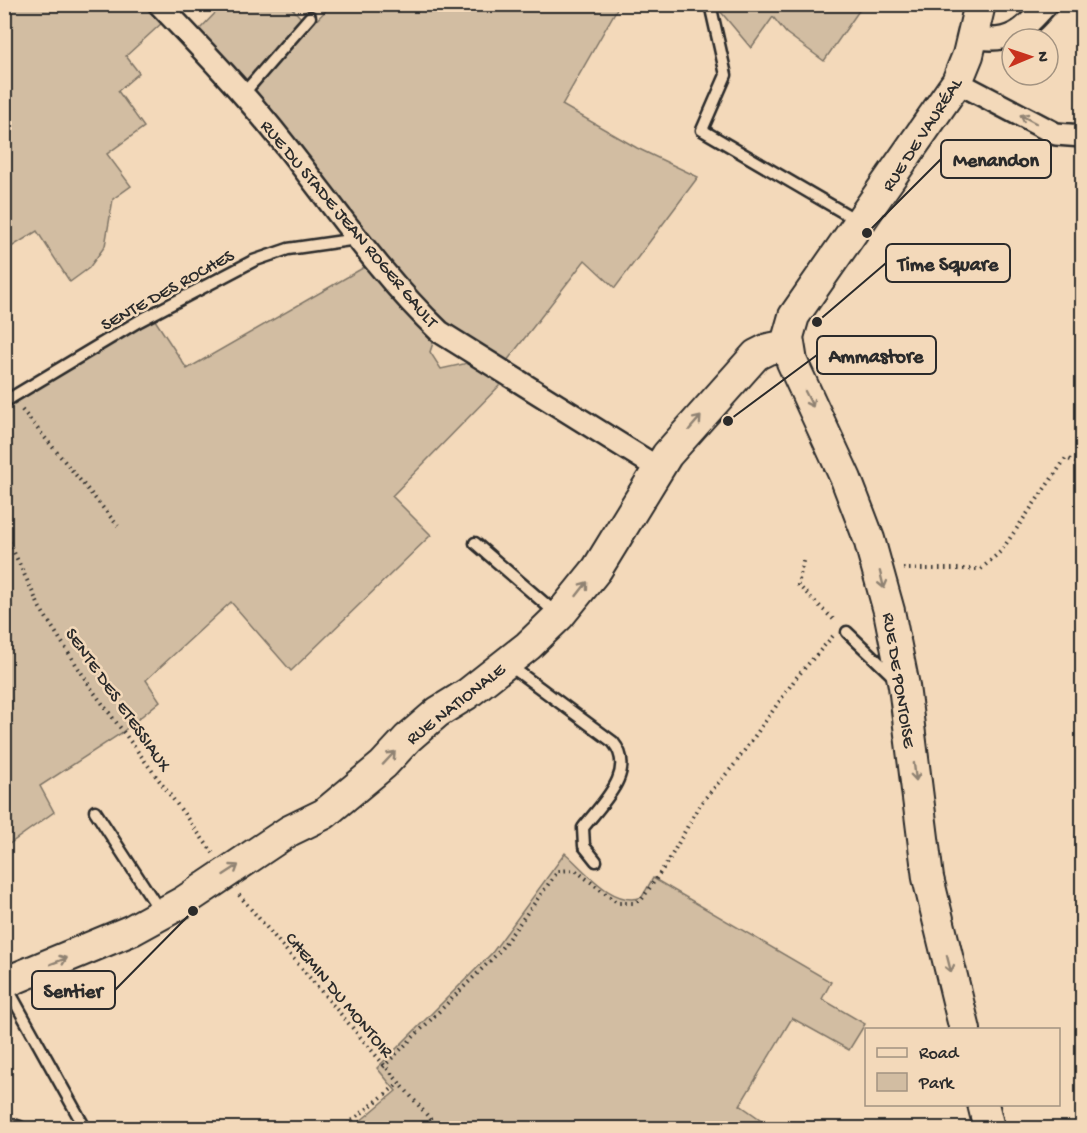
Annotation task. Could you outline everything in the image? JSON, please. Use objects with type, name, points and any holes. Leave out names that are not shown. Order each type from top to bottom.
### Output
[{"type":"street","name":"RUE DU STADE JEAN ROGER GAULT","points":[[159,4],[243,94],[358,239],[419,312],[440,332],[658,468]]},
{"type":"street","name":"RUE DE VAURÉAL","points":[[788,345],[789,330],[795,316],[957,82],[973,37],[980,4]]},
{"type":"street","points":[[973,37],[996,41],[1006,39],[1047,4]]},
{"type":"street","points":[[957,82],[1056,134],[1083,136]]},
{"type":"street","name":"RUE NATIONALE","points":[[4,983],[108,941],[162,913],[281,836],[331,808],[382,765],[415,731],[507,663],[559,616],[597,569],[658,468],[682,437],[756,355],[768,349],[788,345]]},
{"type":"street","name":"RUE DE PONTOISE","points":[[788,345],[796,373],[846,480],[880,573],[904,686],[928,878],[964,1028]]},
{"type":"street","points":[[984,1106],[989,1128]]},
{"type":"lane","points":[[710,4],[726,75],[702,130],[861,223]]},
{"type":"lane","points":[[243,94],[310,17]]},
{"type":"lane","name":"SENTE DES ROCHES","points":[[9,399],[139,321],[253,261],[288,249],[358,239]]},
{"type":"lane","points":[[475,543],[559,616]]},
{"type":"lane","points":[[844,630],[904,686]]},
{"type":"lane","points":[[507,663],[613,742],[620,750],[623,767],[617,782],[583,828],[584,846],[596,861]]},
{"type":"lane","points":[[95,810],[162,913]]},
{"type":"lane","points":[[4,983],[85,1128]]},
{"type":"lane","points":[[4,1122],[20,1127]]},
{"type":"path","points":[[9,399],[118,526]]},
{"type":"path","points":[[880,573],[902,569],[981,569],[1000,551],[1066,458],[1083,465]]},
{"type":"path","name":"SENTE DES ETESSIAUX","points":[[4,531],[40,608],[93,691],[225,874]]},
{"type":"path","points":[[383,1067],[497,954],[558,871],[575,870],[618,903],[634,903],[642,899],[669,860],[700,804],[735,765],[796,678],[844,630],[798,585],[803,561]]},
{"type":"path","name":"CHEMIN DU MONTOIR","points":[[225,874],[383,1067],[438,1128]]},
{"type":"path","points":[[343,1128],[398,1084]]},
{"type":"green space","points":[[5,5],[147,5],[163,22],[126,56],[139,73],[118,91],[144,127],[107,154],[131,186],[113,199],[105,246],[89,268],[70,282],[37,231],[5,251]]},
{"type":"green space","points":[[223,5],[289,5],[301,18],[301,25],[250,82],[243,83],[196,33]]},
{"type":"green space","points":[[331,5],[619,5],[562,105],[637,148],[698,177],[615,288],[585,260],[503,366],[469,344],[410,291],[251,89]]},
{"type":"green space","points":[[715,5],[863,5],[824,61],[786,33],[773,17],[751,48]]},
{"type":"green space","points":[[368,265],[403,310],[434,340],[430,352],[441,369],[468,363],[503,382],[392,496],[431,535],[291,671],[231,602],[146,680],[160,701],[120,734],[40,786],[54,812],[5,847],[5,407],[153,317],[187,369]]},
{"type":"green space","points":[[565,853],[600,885],[621,897],[631,899],[642,897],[653,878],[831,982],[822,999],[865,1024],[849,1050],[792,1018],[740,1105],[773,1128],[352,1128],[396,1091],[377,1068],[492,953]]},
{"type":"place","name":"Menandon","points":[[867,233]]},
{"type":"place","name":"Time Square","points":[[817,322]]},
{"type":"place","name":"Ammastore","points":[[728,421]]},
{"type":"place","name":"Sentier","points":[[193,911]]}]
